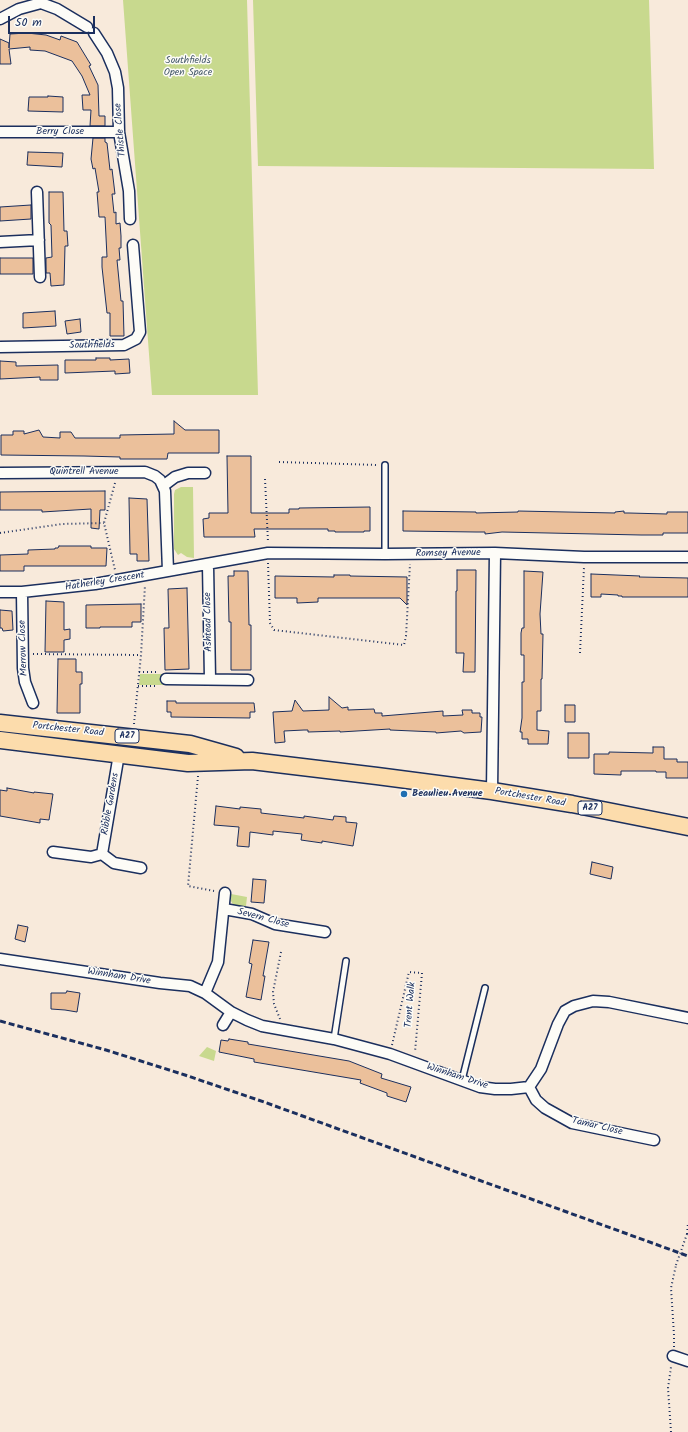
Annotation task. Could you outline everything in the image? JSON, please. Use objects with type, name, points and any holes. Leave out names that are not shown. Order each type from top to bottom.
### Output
[{"type":"main road","name":"Portchester Road","points":[[0,723],[190,744],[252,761],[492,791],[572,804],[688,827]]},
{"type":"main road","name":"Portchester Road","points":[[0,740],[188,763],[252,761]]},
{"type":"street","points":[[0,19],[19,9],[41,2]]},
{"type":"street","name":"Thistle Close","points":[[41,2],[57,9],[91,30],[101,43],[115,72],[118,88],[119,132],[129,191],[130,219]]},
{"type":"street","name":"Berry Close","points":[[0,132],[119,132]]},
{"type":"street","points":[[37,192],[40,277]]},
{"type":"street","points":[[0,242],[39,240]]},
{"type":"street","name":"Southfields","points":[[0,347],[124,345],[136,339],[140,332],[133,245]]},
{"type":"street","name":"Quintrell Avenue","points":[[0,473],[145,472],[155,476],[163,486]]},
{"type":"street","points":[[168,571],[166,498],[163,486],[176,477],[188,473],[205,473]]},
{"type":"street","name":"Romsey Avenue","points":[[208,565],[268,553],[495,553],[584,558],[688,557]]},
{"type":"street","points":[[492,791],[495,553]]},
{"type":"street","name":"Hatherley Crescent","points":[[0,592],[22,592],[88,585],[208,565]]},
{"type":"street","name":"Ashtead Close","points":[[208,565],[210,679]]},
{"type":"street","name":"Merrow Close","points":[[22,592],[25,682],[33,703]]},
{"type":"street","points":[[166,679],[248,680]]},
{"type":"street","name":"Ribble Gardens","points":[[102,854],[120,754]]},
{"type":"street","points":[[53,852],[91,857],[102,854],[114,863],[141,868]]},
{"type":"street","name":"Severn Close","points":[[205,993],[218,962],[225,893]]},
{"type":"street","name":"Severn Close","points":[[224,909],[252,914],[275,924],[326,932]]},
{"type":"street","name":"Winnham Drive","points":[[0,959],[160,983],[190,986],[205,993],[231,1012],[262,1026],[334,1039],[390,1054],[480,1087],[495,1089],[529,1087]]},
{"type":"street","points":[[529,1087],[541,1069],[558,1024],[565,1011],[574,1006],[593,1001],[609,1002],[688,1018]]},
{"type":"street","points":[[223,1025],[231,1012]]},
{"type":"street","name":"Tamar Close","points":[[529,1087],[536,1100],[545,1108],[572,1123],[654,1140]]},
{"type":"street","points":[[673,1356],[688,1361]]},
{"type":"lane","points":[[385,465],[385,554]]},
{"type":"lane","points":[[334,1039],[346,961]]},
{"type":"lane","points":[[462,1080],[485,988]]},
{"type":"path","points":[[279,462],[385,465]]},
{"type":"path","points":[[118,472],[104,523],[118,580]]},
{"type":"path","points":[[265,479],[270,623],[274,630],[404,645],[406,636],[410,554]]},
{"type":"path","points":[[0,533],[66,524],[104,523]]},
{"type":"path","points":[[580,653],[584,558]]},
{"type":"path","points":[[133,737],[141,655],[146,576]]},
{"type":"path","points":[[23,654],[141,655]]},
{"type":"path","points":[[138,686],[166,685],[166,672],[139,672]]},
{"type":"path","points":[[188,763],[191,773],[198,773],[188,886],[225,893]]},
{"type":"path","points":[[281,952],[273,992],[274,1004],[285,1030]]},
{"type":"path","name":"Trent Walk","points":[[390,1054],[409,972],[422,973],[414,1063]]},
{"type":"path","points":[[676,1265],[687,1234],[688,1223]]},
{"type":"green space","name":"Southfields Open Space","points":[[123,0],[247,0],[258,395],[152,395]]},
{"type":"green space","points":[[253,0],[649,0],[654,169],[258,166]]},
{"type":"green space","points":[[181,487],[193,487],[194,558],[187,557],[181,553],[178,555],[174,549],[174,494],[175,490]]},
{"type":"green space","points":[[140,674],[165,674],[165,685],[139,685]]},
{"type":"green space","points":[[231,894],[247,897],[246,906],[234,906],[231,901]]},
{"type":"green space","points":[[207,1047],[216,1051],[214,1061],[199,1056]]},
{"type":"building","points":[[27,33],[46,35],[60,40],[61,36],[77,42],[91,65],[89,66],[98,85],[99,116],[105,116],[105,126],[90,126],[91,110],[83,110],[82,95],[90,95],[82,76],[72,61],[45,51],[30,50],[30,47],[9,49],[11,64],[0,64],[0,39],[9,43],[9,48],[10,34]]},
{"type":"building","points":[[29,97],[63,97],[63,112],[28,111]]},
{"type":"building","points":[[93,138],[105,138],[105,142],[107,143],[110,170],[112,169],[115,194],[112,194],[114,213],[116,212],[116,224],[120,223],[121,236],[121,248],[119,248],[120,260],[117,260],[121,301],[123,301],[124,336],[110,336],[110,313],[107,313],[102,267],[102,257],[107,257],[105,217],[99,217],[97,192],[99,192],[95,168],[93,169],[91,159]]},
{"type":"building","points":[[28,152],[63,153],[62,167],[27,165]]},
{"type":"building","points":[[49,192],[63,192],[64,231],[67,231],[68,246],[65,246],[64,285],[51,286],[50,273],[46,273],[46,258],[52,257],[51,225],[49,223]]},
{"type":"building","points":[[31,205],[31,219],[0,221],[0,207]]},
{"type":"building","points":[[0,258],[33,258],[33,274],[0,274]]},
{"type":"building","points":[[55,311],[56,326],[23,328],[23,313]]},
{"type":"building","points":[[80,319],[81,332],[67,334],[65,321]]},
{"type":"building","points":[[96,358],[110,358],[110,360],[129,359],[130,373],[115,374],[115,371],[65,373],[65,360],[96,360]]},
{"type":"building","points":[[0,361],[16,362],[16,366],[58,365],[58,380],[40,380],[40,377],[0,379]]},
{"type":"building","points":[[174,421],[185,430],[219,430],[219,453],[168,453],[167,459],[1,455],[1,435],[13,435],[13,431],[24,431],[24,434],[39,430],[43,437],[60,438],[60,432],[71,432],[75,438],[120,438],[120,435],[174,434]]},
{"type":"building","points":[[227,456],[251,456],[251,513],[289,513],[289,509],[299,508],[370,507],[370,531],[335,532],[328,531],[328,529],[254,529],[255,537],[204,537],[203,519],[209,518],[209,513],[228,513]]},
{"type":"building","points":[[105,491],[105,510],[100,510],[99,529],[91,528],[91,509],[42,512],[42,510],[0,510],[0,492]]},
{"type":"building","points":[[129,498],[147,499],[149,561],[137,561],[137,554],[130,554]]},
{"type":"building","points":[[403,511],[476,513],[518,511],[615,513],[624,511],[624,513],[667,514],[667,512],[688,512],[688,533],[641,535],[502,532],[485,534],[485,532],[403,531]]},
{"type":"building","points":[[59,546],[91,546],[91,548],[107,548],[106,566],[24,566],[24,571],[0,571],[0,555],[28,554],[28,550],[55,549]]},
{"type":"building","points":[[457,570],[476,570],[475,672],[463,672],[464,653],[456,653]]},
{"type":"building","points":[[234,571],[248,571],[249,625],[251,625],[251,670],[231,670],[231,622],[229,622],[228,576],[234,576]]},
{"type":"building","points":[[524,571],[543,572],[540,614],[541,634],[543,634],[541,711],[537,711],[537,730],[549,731],[548,744],[528,744],[528,739],[522,739],[522,732],[520,732],[522,718],[522,682],[524,682],[524,655],[521,655],[521,633],[522,628],[524,628]]},
{"type":"building","points":[[591,574],[688,578],[688,597],[622,597],[618,595],[601,594],[601,597],[591,597]]},
{"type":"building","points":[[334,575],[407,577],[407,605],[400,598],[318,598],[318,602],[297,603],[297,598],[275,598],[275,576],[334,577]]},
{"type":"building","points":[[187,588],[189,669],[165,670],[164,628],[169,628],[168,589]]},
{"type":"building","points":[[46,601],[64,602],[64,630],[70,629],[70,639],[64,640],[64,652],[45,652]]},
{"type":"building","points":[[141,604],[141,622],[132,622],[132,627],[86,628],[86,605]]},
{"type":"building","points":[[0,610],[12,611],[13,630],[3,631],[2,628],[0,628]]},
{"type":"building","points":[[58,659],[76,659],[76,672],[82,672],[82,684],[80,684],[80,713],[57,713]]},
{"type":"building","points":[[329,697],[342,708],[348,707],[348,710],[374,709],[375,713],[382,713],[382,716],[443,711],[443,716],[463,715],[462,710],[472,710],[472,713],[480,713],[480,717],[482,717],[481,732],[464,733],[461,731],[436,733],[390,729],[340,732],[308,732],[308,730],[284,731],[285,742],[275,743],[273,712],[292,711],[295,700],[303,711],[329,710]]},
{"type":"building","points":[[167,701],[176,701],[176,703],[254,703],[255,712],[250,712],[250,718],[171,717],[171,712],[167,712]]},
{"type":"building","points":[[565,705],[575,705],[575,722],[565,722]]},
{"type":"building","points":[[568,733],[589,733],[589,758],[568,758]]},
{"type":"building","points":[[653,747],[664,747],[664,759],[677,759],[677,762],[688,762],[688,778],[666,778],[666,772],[656,771],[621,771],[621,775],[594,774],[594,754],[609,754],[609,752],[653,753]]},
{"type":"building","points":[[7,788],[34,793],[53,794],[49,820],[40,819],[40,823],[0,816],[0,790],[7,791]]},
{"type":"building","points":[[216,806],[240,809],[240,807],[261,809],[261,813],[304,818],[304,816],[333,820],[334,816],[346,817],[346,822],[357,823],[353,846],[322,841],[322,843],[301,840],[302,834],[273,831],[273,835],[250,832],[249,847],[237,846],[239,827],[214,825]]},
{"type":"building","points":[[592,862],[613,867],[611,879],[590,874]]},
{"type":"building","points":[[253,879],[266,880],[264,903],[251,902]]},
{"type":"building","points":[[18,925],[28,927],[25,942],[15,939]]},
{"type":"building","points":[[253,940],[269,942],[263,976],[265,976],[261,1000],[246,997],[252,964],[249,963]]},
{"type":"building","points":[[67,991],[80,993],[77,1012],[51,1009],[51,993],[66,993]]},
{"type":"building","points":[[229,1039],[248,1042],[248,1044],[349,1061],[382,1074],[381,1078],[411,1087],[406,1102],[387,1096],[387,1093],[360,1083],[361,1080],[254,1062],[254,1059],[219,1052],[221,1040],[228,1041]]},
{"type":"railway","points":[[0,1021],[106,1050],[185,1075],[264,1102],[688,1256]]},
{"type":"place","name":"Beaulieu Avenue","points":[[404,794]]}]
